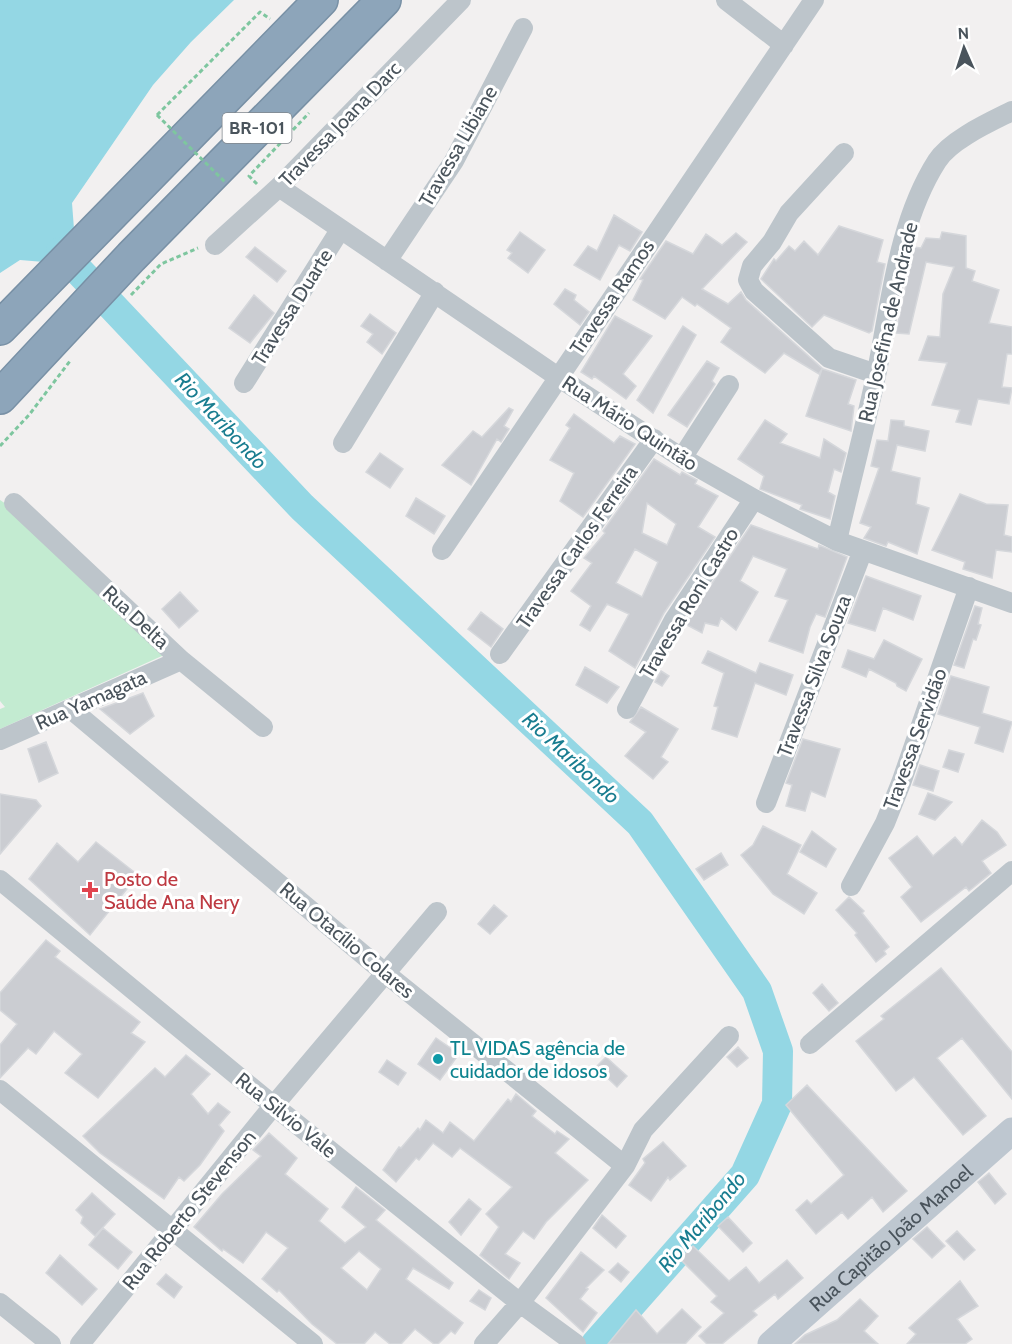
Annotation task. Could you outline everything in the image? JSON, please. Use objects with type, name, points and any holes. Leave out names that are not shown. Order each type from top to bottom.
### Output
[{"type":"highway","name":"BR-101","points":[[0,328],[321,0]]},
{"type":"highway","name":"BR-101","points":[[0,397],[68,343],[384,0]]},
{"type":"main road","name":"Rua Capitão João Manoel","points":[[771,1344],[1012,1131]]},
{"type":"street","name":"Travessa Joana Darc","points":[[215,245],[279,187],[461,0]]},
{"type":"street","points":[[726,0],[784,45]]},
{"type":"street","name":"Travessa Ramos","points":[[442,550],[814,0]]},
{"type":"street","name":"Travessa Libiane","points":[[387,261],[454,161],[523,28]]},
{"type":"street","name":"Rua Josefina de Andrade","points":[[837,541],[876,374],[895,279],[914,209],[938,159],[975,129],[1012,111]]},
{"type":"street","points":[[844,153],[789,213],[772,242],[752,266],[748,280],[754,291],[829,358],[876,374]]},
{"type":"street","name":"Rua Mário Quintão","points":[[279,187],[558,377],[682,458],[754,499],[837,541],[1012,603]]},
{"type":"street","name":"Travessa Duarte","points":[[244,383],[340,230]]},
{"type":"street","points":[[343,443],[435,292]]},
{"type":"street","points":[[682,458],[729,385]]},
{"type":"street","name":"Travessa Carlos Ferreira","points":[[500,654],[654,439]]},
{"type":"street","name":"Travessa Roni Castro","points":[[627,709],[674,620],[754,499]]},
{"type":"street","name":"Rua Delta","points":[[14,503],[181,660],[263,727]]},
{"type":"street","name":"Travessa Silva Souza","points":[[766,803],[863,550]]},
{"type":"street","name":"Travessa Servidão","points":[[851,886],[885,823],[897,793],[969,588]]},
{"type":"street","name":"Rua Yamagata","points":[[0,740],[181,660]]},
{"type":"street","name":"Rua Otacílio Colares","points":[[72,710],[385,973],[625,1166]]},
{"type":"street","points":[[810,1044],[1012,872]]},
{"type":"street","name":"Rua Silvio Vale","points":[[0,880],[274,1105],[520,1303],[576,1344]]},
{"type":"street","name":"Rua Roberto Stevenson","points":[[80,1344],[274,1105],[437,912]]},
{"type":"street","points":[[484,1344],[520,1303],[625,1166],[643,1130],[729,1036]]},
{"type":"street","points":[[0,1090],[172,1232],[313,1344]]},
{"type":"street","points":[[0,1303],[51,1344]]},
{"type":"path","points":[[226,183],[157,115],[260,12],[270,19],[262,28]]},
{"type":"path","points":[[136,271],[161,264],[191,249],[215,245]]},
{"type":"path","points":[[0,446],[29,415],[68,343]]},
{"type":"green space","points":[[0,500],[21,514],[164,655],[0,729],[0,709],[5,707],[0,701]]},
{"type":"water","points":[[0,0],[234,0],[191,42],[153,85],[72,203],[74,229],[44,262],[20,260],[0,273]]},
{"type":"building","points":[[614,215],[642,232],[630,251],[619,245],[600,280],[574,265],[588,246],[597,251]]},
{"type":"building","points":[[839,226],[883,240],[877,262],[885,264],[872,331],[869,333],[824,315],[812,327],[761,279],[774,259],[776,261],[789,246],[795,251],[804,241],[818,255]]},
{"type":"building","points":[[520,232],[545,250],[528,273],[508,258],[512,253],[507,250]]},
{"type":"building","points":[[942,232],[966,236],[966,268],[975,271],[972,281],[999,290],[989,323],[1012,327],[1012,354],[1007,354],[1002,387],[1012,388],[1009,404],[978,399],[971,425],[956,422],[960,410],[932,405],[947,363],[919,360],[928,336],[940,337],[943,294],[954,267],[926,262],[909,334],[896,333],[914,247],[921,248],[926,238],[940,239]]},
{"type":"building","points":[[736,233],[747,242],[702,289],[728,304],[741,292],[746,300],[823,369],[856,380],[848,404],[854,406],[851,431],[806,416],[822,369],[819,374],[784,353],[765,373],[721,342],[731,328],[697,304],[695,306],[682,297],[665,319],[633,300],[643,280],[640,279],[666,241],[693,254],[706,234],[722,245]]},
{"type":"building","points":[[255,247],[286,271],[277,282],[246,257]]},
{"type":"building","points":[[565,289],[576,295],[574,300],[589,312],[580,325],[554,304]]},
{"type":"building","points":[[254,295],[274,313],[250,343],[229,328]]},
{"type":"building","points":[[370,314],[396,333],[382,354],[367,342],[373,334],[361,326]]},
{"type":"building","points":[[615,316],[652,336],[623,374],[636,386],[626,399],[594,376],[592,379],[581,372]]},
{"type":"building","points":[[683,326],[696,335],[653,413],[637,400]]},
{"type":"building","points":[[707,361],[719,368],[712,381],[715,384],[687,427],[668,415]]},
{"type":"building","points":[[509,408],[513,410],[504,426],[509,429],[501,442],[497,439],[471,485],[442,465],[473,431],[482,437]]},
{"type":"building","points":[[574,414],[614,443],[620,436],[635,444],[583,517],[560,501],[574,473],[550,460],[570,428],[566,425]]},
{"type":"building","points":[[765,420],[787,434],[780,443],[820,458],[824,439],[846,453],[841,472],[834,469],[828,492],[835,496],[830,519],[800,509],[802,505],[760,489],[764,476],[738,459]]},
{"type":"building","points":[[891,420],[904,421],[904,426],[929,431],[925,451],[897,445],[891,471],[920,478],[916,504],[929,508],[917,554],[888,542],[886,546],[864,538],[871,527],[860,523],[879,468],[871,466],[877,440],[888,441]]},
{"type":"building","points":[[380,453],[403,469],[390,488],[366,472]]},
{"type":"building","points":[[654,459],[680,475],[682,472],[697,480],[695,484],[718,496],[698,527],[715,537],[664,613],[635,668],[609,651],[629,614],[607,604],[590,631],[580,625],[591,606],[571,591],[592,563],[584,558],[605,533],[603,531]],"holes":[[[647,503],[676,524],[667,545],[642,533]],[[635,549],[658,562],[642,597],[616,583]]]},
{"type":"building","points":[[960,494],[986,504],[1008,505],[1004,535],[1012,537],[1012,552],[996,550],[992,578],[963,569],[965,562],[932,550]]},
{"type":"building","points":[[416,498],[445,516],[434,534],[406,516]]},
{"type":"building","points":[[751,525],[818,549],[819,545],[847,557],[825,617],[816,614],[803,653],[769,641],[788,600],[775,596],[787,569],[753,556],[740,581],[758,592],[736,630],[721,618],[718,626],[705,623],[702,633],[685,624]]},
{"type":"building","points":[[866,576],[921,596],[913,620],[883,608],[875,631],[848,623]]},
{"type":"building","points":[[180,592],[198,611],[179,628],[162,609]]},
{"type":"building","points":[[975,606],[982,608],[978,624],[981,625],[976,640],[973,639],[964,668],[954,665]]},
{"type":"building","points":[[481,612],[503,629],[491,647],[468,629]]},
{"type":"building","points":[[884,640],[922,659],[906,691],[869,669],[866,677],[842,667],[848,650],[874,659]]},
{"type":"building","points":[[708,651],[756,673],[760,663],[793,675],[786,695],[755,683],[737,737],[712,729],[718,707],[714,706],[724,673],[702,663]]},
{"type":"building","points":[[585,667],[619,687],[607,703],[576,685]]},
{"type":"building","points":[[661,671],[669,676],[662,686],[655,682]]},
{"type":"building","points":[[951,676],[989,687],[982,713],[1012,722],[1003,752],[975,743],[980,727],[938,714]]},
{"type":"building","points":[[143,693],[154,716],[130,734],[100,709]]},
{"type":"building","points":[[641,707],[678,729],[661,757],[668,762],[653,779],[625,756],[646,732],[630,722]]},
{"type":"building","points":[[803,739],[840,749],[825,797],[811,791],[805,811],[786,806],[792,785],[786,783]]},
{"type":"building","points":[[46,742],[58,773],[39,782],[28,749]]},
{"type":"building","points":[[949,750],[964,754],[958,772],[943,767]]},
{"type":"building","points":[[920,765],[939,771],[933,791],[913,785]]},
{"type":"building","points":[[928,793],[952,802],[935,820],[919,814]]},
{"type":"building","points":[[0,794],[36,800],[41,806],[0,854]]},
{"type":"building","points":[[982,820],[997,832],[1006,845],[982,861],[991,873],[969,891],[966,887],[921,922],[901,897],[912,887],[889,858],[917,836],[933,856],[955,837],[962,845]]},
{"type":"building","points":[[763,826],[801,845],[787,874],[817,893],[804,914],[773,894],[741,855],[753,845]]},
{"type":"building","points":[[812,831],[836,849],[826,867],[800,852]]},
{"type":"building","name":"Posto de Saúde Ana Nery","points":[[96,842],[138,875],[90,935],[29,879],[57,843],[78,862]]},
{"type":"building","points":[[721,853],[728,865],[704,880],[696,869]]},
{"type":"building","points":[[849,897],[864,911],[862,913],[889,947],[884,951],[886,954],[876,962],[855,935],[857,933],[836,910]]},
{"type":"building","points":[[494,905],[507,916],[490,934],[478,924]]},
{"type":"building","points":[[46,940],[60,951],[55,957],[140,1022],[131,1033],[145,1042],[98,1098],[65,1073],[82,1054],[54,1031],[36,1054],[28,1048],[0,1078],[0,1045],[17,1024],[0,1010],[0,993]]},
{"type":"building","points":[[941,968],[1012,1052],[1012,1099],[962,1038],[937,1058],[986,1116],[963,1135],[914,1077],[896,1091],[856,1041],[884,1019],[881,1016]]},
{"type":"building","points":[[822,984],[838,1003],[829,1011],[813,993]]},
{"type":"building","name":"TL VIDAS agência de cuidador de idosos","points":[[436,1038],[459,1054],[440,1080],[418,1064]]},
{"type":"building","points":[[738,1047],[748,1058],[737,1067],[727,1057]]},
{"type":"building","points":[[186,1055],[210,1074],[191,1094],[208,1114],[218,1103],[230,1112],[219,1125],[224,1131],[200,1165],[184,1181],[179,1177],[164,1199],[100,1153],[83,1136],[155,1068],[165,1077]]},
{"type":"building","points":[[606,1057],[627,1076],[617,1087],[596,1067]]},
{"type":"building","points":[[387,1060],[406,1073],[398,1085],[379,1072]]},
{"type":"building","points":[[807,1085],[907,1191],[883,1212],[872,1197],[848,1219],[842,1212],[816,1234],[796,1210],[807,1200],[811,1204],[844,1175],[786,1105]]},
{"type":"building","points":[[516,1094],[536,1111],[532,1116],[555,1134],[557,1131],[569,1139],[555,1153],[588,1180],[546,1222],[534,1239],[523,1231],[505,1254],[520,1263],[509,1279],[480,1255],[499,1227],[486,1214],[512,1187],[460,1148],[452,1157],[433,1143],[419,1160],[416,1158],[396,1182],[383,1170],[399,1147],[401,1148],[418,1128],[420,1130],[426,1120],[443,1133],[450,1122],[474,1141],[508,1099],[511,1102]]},
{"type":"building","points":[[269,1133],[297,1158],[285,1174],[328,1209],[319,1221],[345,1243],[366,1227],[342,1207],[356,1187],[385,1210],[376,1220],[453,1283],[449,1289],[413,1268],[406,1279],[463,1323],[455,1334],[451,1331],[438,1344],[434,1344],[415,1329],[401,1344],[390,1344],[375,1332],[364,1344],[337,1344],[312,1324],[279,1290],[277,1292],[262,1279],[288,1248],[266,1232],[243,1263],[223,1249],[222,1251],[194,1227],[222,1194],[261,1156],[253,1150]],"holes":[[[359,1251],[381,1269],[367,1290],[341,1268]]]},
{"type":"building","points":[[663,1142],[686,1166],[670,1180],[668,1177],[651,1201],[629,1185],[645,1163],[643,1159]]},
{"type":"building","points":[[989,1173],[1006,1194],[995,1204],[978,1182]]},
{"type":"building","points":[[92,1193],[115,1214],[95,1236],[81,1223],[83,1217],[76,1210]]},
{"type":"building","points":[[469,1199],[481,1209],[461,1235],[449,1222]]},
{"type":"building","points":[[602,1215],[626,1236],[616,1248],[593,1228]]},
{"type":"building","points":[[728,1217],[752,1243],[743,1252],[718,1226]]},
{"type":"building","points":[[927,1227],[945,1246],[932,1258],[913,1239]]},
{"type":"building","points":[[103,1228],[132,1252],[118,1269],[89,1245]]},
{"type":"building","points":[[957,1231],[975,1250],[964,1260],[946,1241]]},
{"type":"building","points":[[693,1246],[729,1281],[746,1267],[759,1283],[787,1260],[803,1278],[778,1299],[775,1294],[753,1311],[757,1315],[722,1344],[707,1344],[699,1336],[724,1313],[711,1302],[717,1296],[680,1259]]},
{"type":"building","points":[[581,1252],[604,1270],[586,1288],[588,1289],[580,1299],[597,1313],[583,1332],[546,1298]]},
{"type":"building","points":[[60,1255],[97,1289],[82,1305],[46,1273]]},
{"type":"building","points":[[618,1263],[629,1272],[621,1282],[609,1272]]},
{"type":"building","points":[[166,1274],[182,1287],[174,1298],[157,1284]]},
{"type":"building","points":[[960,1281],[978,1306],[957,1319],[972,1339],[965,1344],[907,1344],[916,1334],[909,1328]]},
{"type":"building","points":[[479,1290],[491,1298],[485,1310],[470,1301]]},
{"type":"building","points":[[860,1299],[878,1316],[864,1331],[878,1344],[795,1344],[805,1335],[837,1320]]},
{"type":"building","points":[[682,1309],[701,1327],[685,1344],[608,1344],[636,1310],[657,1334]]},
{"type":"waterway","name":"Rio Maribondo","points":[[61,252],[302,507],[640,823],[757,991],[778,1051],[777,1104],[745,1175],[596,1344]]},
{"type":"place","name":"Posto de Saúde Ana Nery","points":[[90,890]]},
{"type":"place","name":"TL VIDAS agência de cuidador de idosos","points":[[438,1059]]}]
